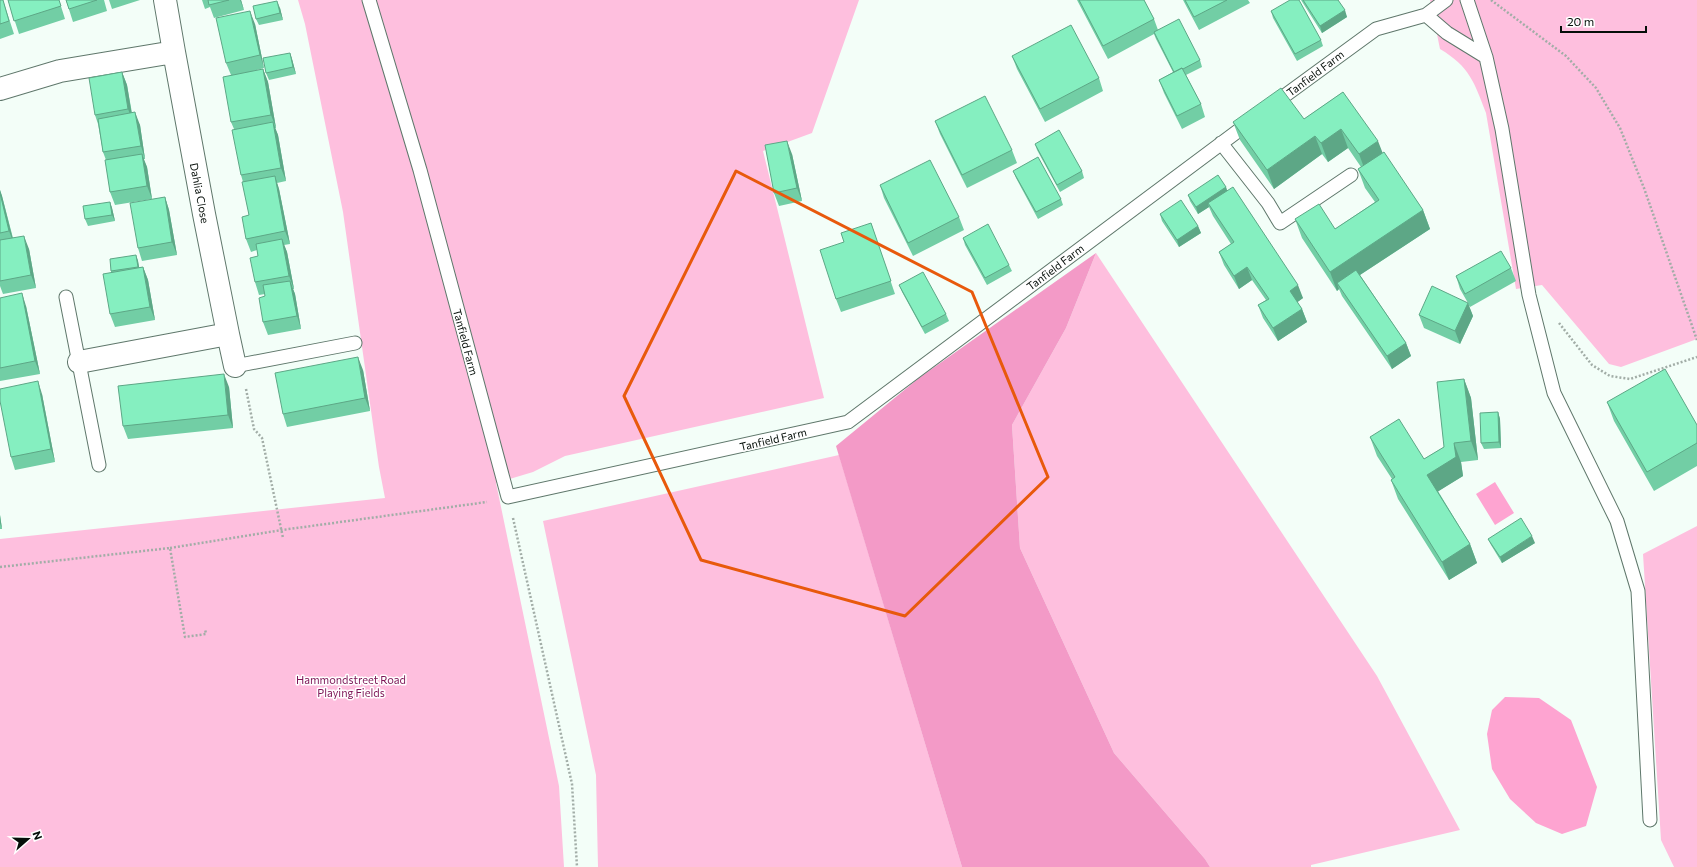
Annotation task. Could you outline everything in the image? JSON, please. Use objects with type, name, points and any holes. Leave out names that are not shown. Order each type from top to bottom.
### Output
[{"type":"street","name":"Dahlia Close","points":[[165,0],[204,214],[235,366]]},
{"type":"street","points":[[0,89],[60,71],[174,52]]},
{"type":"street","points":[[79,362],[228,334]]},
{"type":"lane","name":"Tanfield Farm","points":[[369,0],[420,170],[508,497],[848,422],[1376,29],[1426,15],[1446,0]]},
{"type":"lane","points":[[1467,0],[1486,57],[1502,130],[1529,295],[1554,393],[1617,521],[1638,591],[1650,820]]},
{"type":"lane","points":[[1426,15],[1447,33],[1486,57]]},
{"type":"lane","points":[[1221,143],[1268,203],[1280,223],[1351,175]]},
{"type":"lane","points":[[66,296],[99,464]]},
{"type":"lane","points":[[235,366],[355,343]]},
{"type":"path","points":[[1491,0],[1566,56],[1596,88],[1620,128],[1644,188],[1697,340]]},
{"type":"path","points":[[1529,295],[1547,306],[1592,365],[1610,376],[1630,379],[1697,357]]},
{"type":"path","points":[[235,366],[243,376],[254,429],[262,438],[284,538]]},
{"type":"path","points":[[0,567],[170,548],[282,530],[483,503],[508,497],[572,784],[577,867]]},
{"type":"path","points":[[170,548],[185,637],[206,634],[205,629]]},
{"type":"highlighted area","points":[[736,171],[972,292],[1048,477],[905,616],[701,560],[624,396]]},
{"type":"green space","name":"Hammondstreet Road Playing Fields","points":[[298,0],[859,0],[812,133],[763,151],[824,398],[565,456],[533,472],[496,483],[559,786],[564,867],[0,867],[0,539],[385,498],[379,467],[343,212],[305,24]]},
{"type":"green space","points":[[1430,0],[1697,0],[1697,339],[1621,367],[1609,364],[1542,285],[1516,289],[1486,113],[1478,92],[1465,69],[1440,49]]},
{"type":"green space","points":[[1096,253],[1377,676],[1460,830],[1311,865],[1311,867],[1210,867],[1205,859],[1114,753],[1020,548],[1012,425],[1066,328]]},
{"type":"green space","points":[[839,455],[962,867],[598,867],[596,775],[543,521]]},
{"type":"green space","points":[[1697,526],[1697,867],[1674,867],[1661,840],[1643,554]]},
{"type":"shaded area","points":[[1096,253],[1066,328],[1012,425],[1020,548],[1114,753],[1205,859],[1210,867],[962,867],[836,446],[919,378]]},
{"type":"shaded area","points":[[1495,482],[1514,513],[1495,525],[1476,494]]},
{"type":"shaded area","points":[[1505,697],[1539,698],[1571,720],[1597,787],[1586,826],[1562,834],[1536,823],[1510,799],[1492,769],[1487,734],[1492,710]]},
{"type":"building","points":[[0,0],[3,0],[9,21],[0,24]]},
{"type":"building","points":[[8,0],[59,0],[61,6],[14,21]]},
{"type":"building","points":[[66,0],[97,0],[69,9]]},
{"type":"building","points":[[208,0],[229,0],[209,5]]},
{"type":"building","points":[[1079,0],[1144,0],[1154,19],[1103,46]]},
{"type":"building","points":[[1185,0],[1227,0],[1194,17]]},
{"type":"building","points":[[1290,0],[1299,0],[1321,40],[1295,54],[1271,11]]},
{"type":"building","points":[[1303,0],[1338,0],[1345,10],[1320,26]]},
{"type":"building","points":[[277,1],[280,13],[256,19],[253,6]]},
{"type":"building","points":[[250,11],[260,55],[226,63],[216,18]]},
{"type":"building","points":[[1179,19],[1200,60],[1174,72],[1154,32]]},
{"type":"building","points":[[1071,25],[1099,78],[1040,109],[1012,56]]},
{"type":"building","points":[[290,53],[293,67],[266,73],[263,58]]},
{"type":"building","points":[[1182,68],[1201,104],[1177,116],[1159,80]]},
{"type":"building","points":[[263,69],[271,115],[231,122],[223,77]]},
{"type":"building","points":[[122,72],[128,109],[95,115],[89,78]]},
{"type":"building","points":[[1281,88],[1304,119],[1343,92],[1378,141],[1359,154],[1341,129],[1321,143],[1315,136],[1267,170],[1233,122]]},
{"type":"building","points":[[985,96],[1012,150],[962,175],[935,121]]},
{"type":"building","points":[[135,112],[141,146],[103,152],[98,119]]},
{"type":"building","points":[[273,122],[281,168],[241,175],[232,130]]},
{"type":"building","points":[[1059,130],[1082,171],[1057,185],[1035,144]]},
{"type":"building","points":[[787,141],[797,188],[774,193],[765,145]]},
{"type":"building","points":[[1384,152],[1423,210],[1330,272],[1295,219],[1319,204],[1335,229],[1379,200],[1358,169]]},
{"type":"building","points":[[142,154],[147,186],[110,192],[105,160]]},
{"type":"building","points":[[1038,157],[1061,199],[1036,212],[1013,171]]},
{"type":"building","points":[[930,160],[959,217],[908,243],[880,185]]},
{"type":"building","points":[[1218,175],[1226,187],[1196,207],[1188,195]]},
{"type":"building","points":[[275,176],[285,231],[246,239],[242,217],[249,215],[242,182]]},
{"type":"building","points":[[1233,187],[1298,285],[1290,291],[1302,309],[1273,328],[1258,305],[1269,299],[1247,267],[1234,276],[1219,252],[1234,242],[1208,203]]},
{"type":"building","points":[[0,193],[9,231],[0,233]]},
{"type":"building","points":[[165,197],[172,242],[138,248],[130,203]]},
{"type":"building","points":[[1181,200],[1198,226],[1177,240],[1160,214]]},
{"type":"building","points":[[110,202],[112,215],[85,219],[83,206]]},
{"type":"building","points":[[871,223],[891,281],[836,299],[820,250],[844,242],[841,233]]},
{"type":"building","points":[[988,224],[1009,265],[985,278],[963,238]]},
{"type":"building","points":[[24,236],[31,275],[0,281],[0,240]]},
{"type":"building","points":[[282,239],[289,276],[255,282],[250,258],[258,256],[256,244]]},
{"type":"building","points":[[1501,251],[1511,268],[1465,294],[1456,276]]},
{"type":"building","points":[[136,255],[138,267],[111,271],[110,259]]},
{"type":"building","points":[[143,267],[150,307],[110,314],[103,274]]},
{"type":"building","points":[[1356,270],[1406,343],[1387,356],[1337,283]]},
{"type":"building","points":[[923,272],[946,314],[922,327],[899,285]]},
{"type":"building","points":[[290,281],[297,316],[263,322],[259,298],[265,296],[263,285]]},
{"type":"building","points":[[1432,286],[1468,303],[1455,331],[1419,315]]},
{"type":"building","points":[[22,293],[35,361],[0,368],[0,298]]},
{"type":"building","points":[[358,357],[365,398],[283,414],[275,373]]},
{"type":"building","points":[[1665,369],[1697,425],[1697,443],[1647,472],[1607,402]]},
{"type":"building","points":[[224,374],[228,415],[123,426],[118,386]]},
{"type":"building","points":[[1464,379],[1471,441],[1454,443],[1456,457],[1427,475],[1470,544],[1442,562],[1391,480],[1395,477],[1370,437],[1399,419],[1424,459],[1444,447],[1437,382]]},
{"type":"building","points":[[38,381],[51,449],[11,457],[0,401],[0,389]]},
{"type":"building","points":[[1498,412],[1499,442],[1481,443],[1480,413]]},
{"type":"building","points":[[1521,518],[1532,536],[1500,557],[1488,539]]}]
